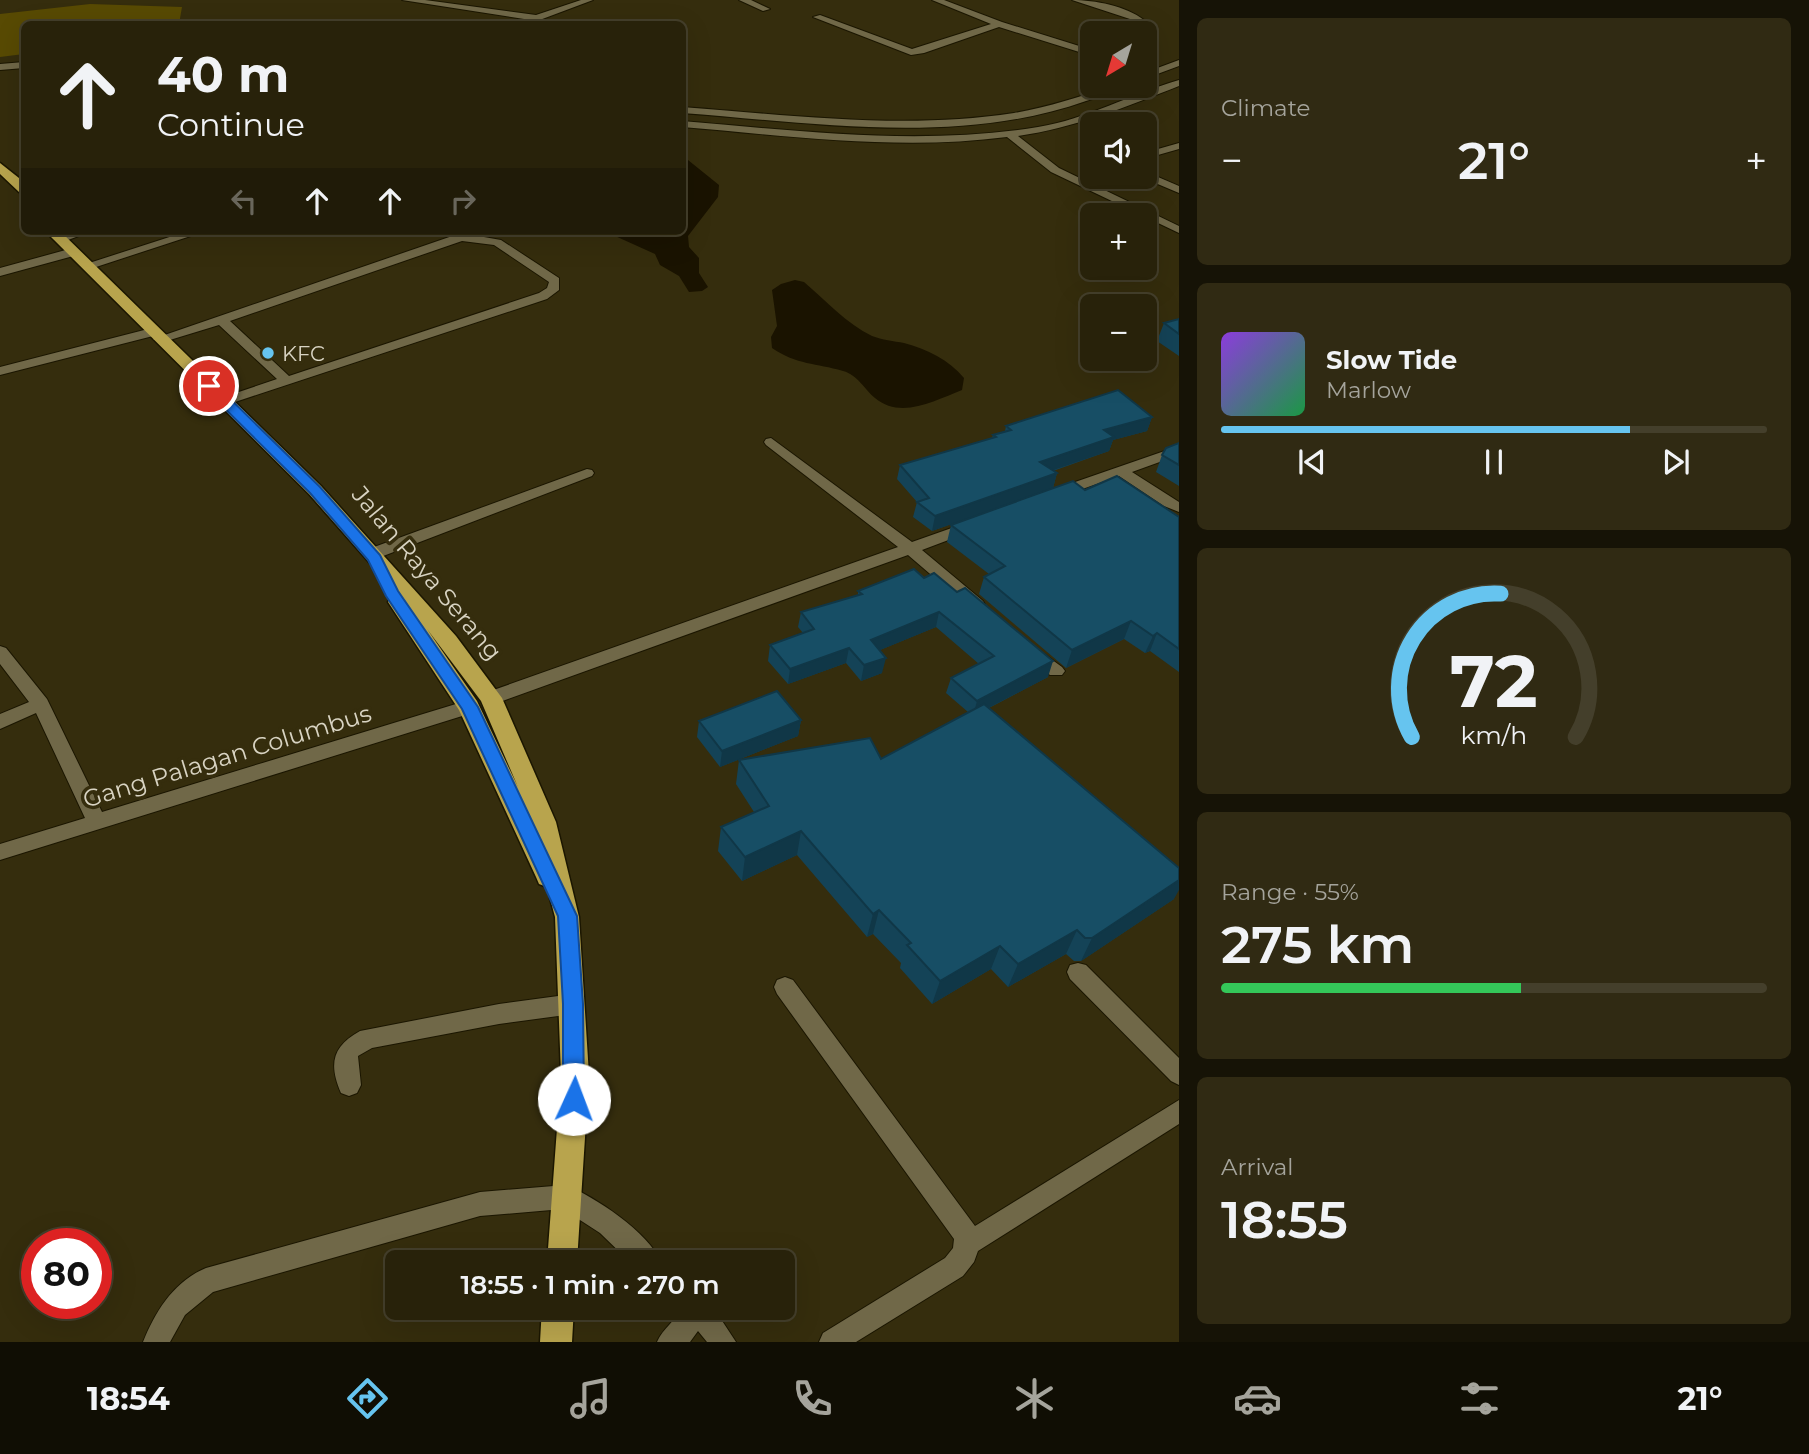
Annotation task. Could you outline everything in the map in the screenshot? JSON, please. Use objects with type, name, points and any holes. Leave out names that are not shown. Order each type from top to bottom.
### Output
[{"type":"highway","points":[[0,167],[20,195]]},
{"type":"highway","points":[[0,186],[20,195]]},
{"type":"highway","name":"Jalan Raya Serang","points":[[56,235],[315,490],[449,640],[491,698],[544,822],[567,916],[575,1074],[563,1250]]},
{"type":"highway","points":[[373,556],[391,592],[469,707],[567,916]]},
{"type":"highway","points":[[556,1342],[557,1320]]},
{"type":"street","points":[[406,0],[537,18],[589,0]]},
{"type":"street","points":[[427,4],[447,0]]},
{"type":"street","points":[[743,0],[766,9]]},
{"type":"street","points":[[936,0],[1080,50]]},
{"type":"street","points":[[1076,0],[1126,13],[1140,20],[1138,21]]},
{"type":"street","points":[[817,17],[911,52],[999,24]]},
{"type":"street","points":[[1157,70],[1179,63]]},
{"type":"street","points":[[0,67],[21,65]]},
{"type":"street","points":[[686,124],[914,138],[1008,133],[1038,130],[1094,116],[1179,83]]},
{"type":"street","points":[[686,110],[909,124],[1026,115],[1092,98]]},
{"type":"street","points":[[909,124],[914,138]]},
{"type":"street","points":[[1008,133],[1055,170],[1179,230]]},
{"type":"street","points":[[1157,152],[1179,146]]},
{"type":"street","points":[[1157,180],[1179,190]]},
{"type":"street","points":[[89,265],[187,235]]},
{"type":"street","points":[[0,371],[222,321],[461,237],[497,242],[555,281],[553,290],[543,296],[226,401]]},
{"type":"street","points":[[0,272],[73,251]]},
{"type":"street","points":[[222,321],[286,380]]},
{"type":"street","points":[[771,442],[911,549],[994,619]]},
{"type":"street","points":[[1042,497],[1179,450]]},
{"type":"street","points":[[1120,470],[1171,505],[1179,507]]},
{"type":"street","points":[[373,556],[587,473]]},
{"type":"street","points":[[491,698],[986,520]]},
{"type":"street","points":[[1025,645],[1056,671]]},
{"type":"street","points":[[0,652],[41,704],[96,821]]},
{"type":"street","points":[[0,722],[41,704]]},
{"type":"street","name":"Gang Palagan Columbus","points":[[0,852],[469,707]]},
{"type":"street","points":[[1078,972],[1179,1074]]},
{"type":"street","points":[[785,987],[967,1236],[977,1239],[1179,1111]]},
{"type":"street","points":[[349,1085],[346,1054],[350,1048],[368,1038],[510,1012],[573,1004]]},
{"type":"street","points":[[156,1342],[176,1306],[206,1281],[480,1204],[566,1197],[608,1224],[635,1250]]},
{"type":"street","points":[[832,1342],[954,1267],[965,1253],[967,1236]]},
{"type":"street","points":[[670,1342],[687,1327],[690,1320]]},
{"type":"street","points":[[706,1320],[723,1342]]},
{"type":"shaded area","points":[[90,4],[182,7],[180,21],[21,21],[21,54],[0,57],[0,14]]},
{"type":"shaded area","points":[[686,158],[719,185],[718,197],[688,236],[689,247],[699,258],[699,273],[708,287],[702,291],[689,292],[679,276],[660,265],[655,254],[613,235],[686,235]]},
{"type":"shaded area","points":[[795,280],[804,282],[845,318],[872,336],[913,345],[944,361],[964,378],[962,390],[930,403],[907,408],[896,407],[875,398],[848,373],[781,354],[772,348],[771,337],[777,326],[772,290]]},
{"type":"building","points":[[1179,319],[1179,334],[1164,323]]},
{"type":"building","points":[[1118,390],[1152,417],[1104,430],[1114,437],[1040,462],[1057,473],[935,516],[917,502],[929,498],[900,465],[996,437],[993,435],[1011,430],[1006,426]]},
{"type":"building","points":[[1179,443],[1179,465],[1162,455],[1166,448]]},
{"type":"building","points":[[1117,476],[1179,517],[1179,649],[1157,633],[1153,636],[1131,621],[1072,650],[984,577],[1005,566],[951,525],[1073,481],[1085,490]]},
{"type":"building","points":[[914,569],[924,578],[934,573],[957,592],[965,588],[1053,661],[977,701],[951,678],[994,656],[939,612],[871,640],[886,658],[864,665],[849,648],[790,669],[770,645],[814,629],[801,612],[862,594],[858,591]]},
{"type":"building","points":[[777,691],[801,720],[722,751],[699,721]]},
{"type":"building","points":[[984,704],[1179,868],[1179,880],[1092,938],[1085,938],[1077,930],[1018,964],[1000,946],[940,981],[907,945],[911,943],[879,910],[873,914],[801,831],[745,857],[721,827],[769,806],[739,760],[870,738],[881,759]]},
{"type":"place","name":"KFC","points":[[268,353]]},
{"type":"route","points":[[209,386],[315,490],[375,558],[391,592],[469,707],[567,916],[573,1004],[574,1099]]}]
